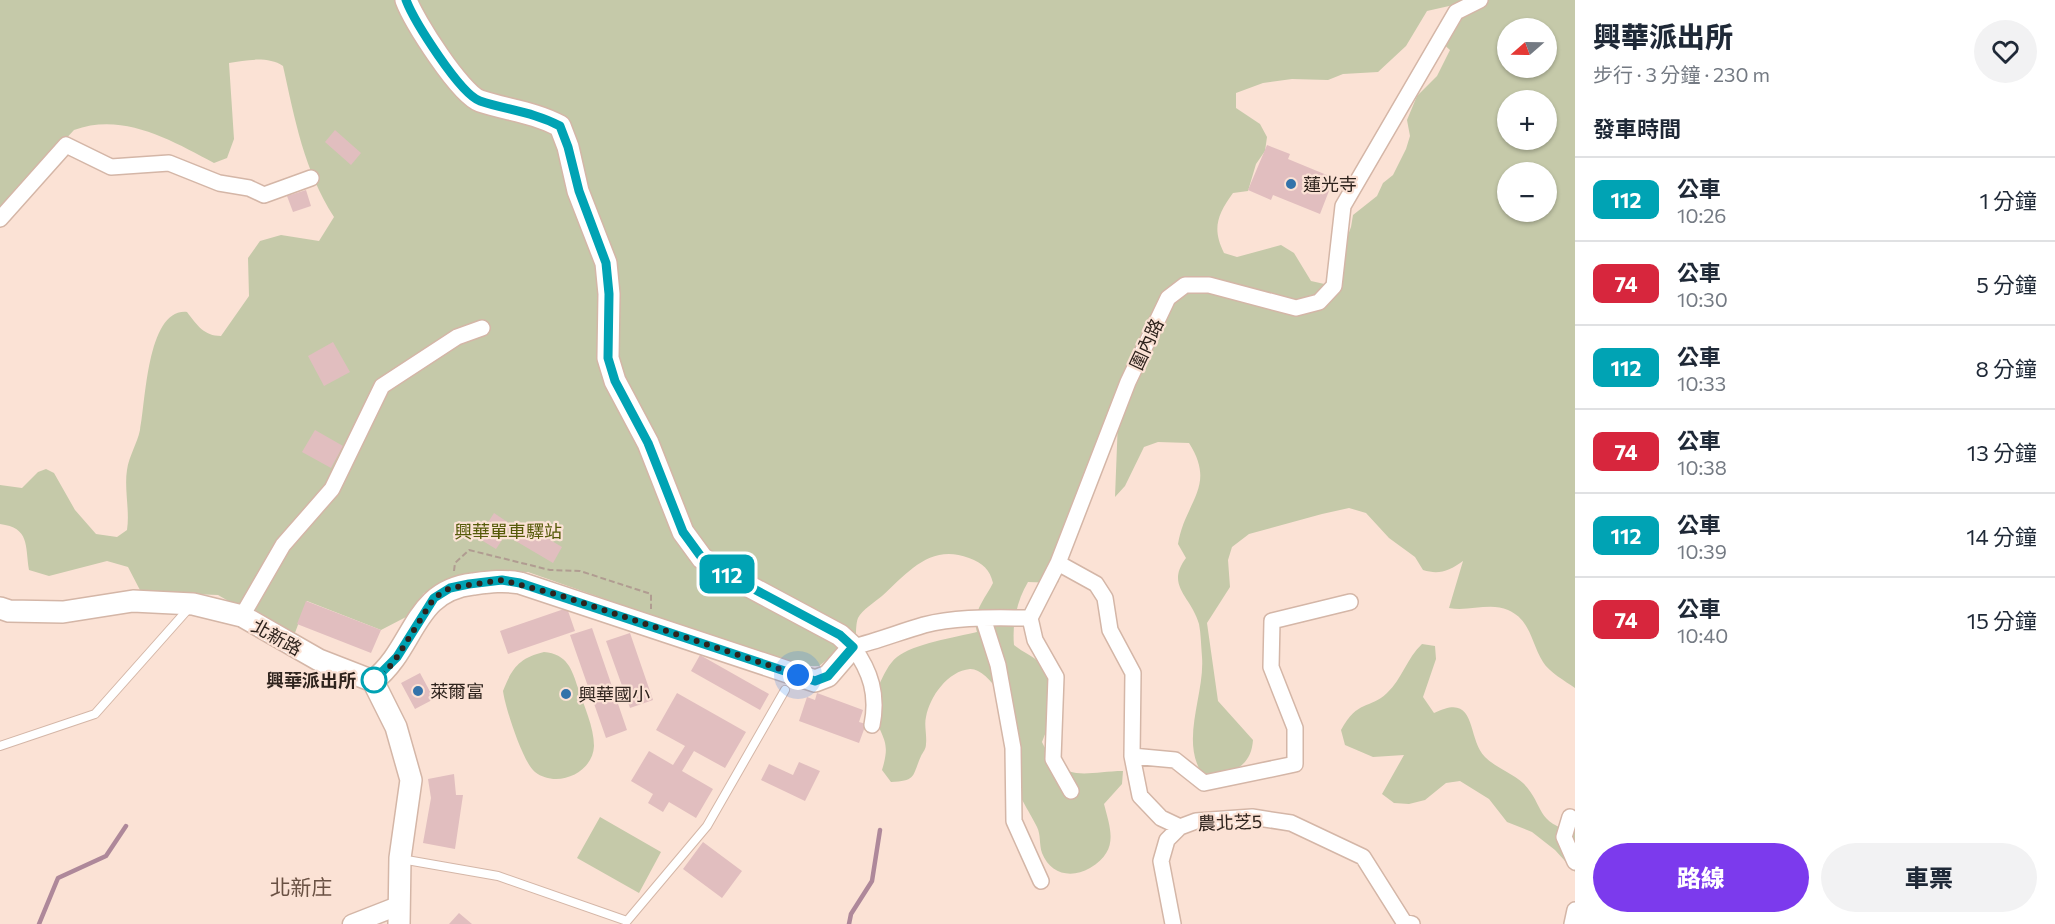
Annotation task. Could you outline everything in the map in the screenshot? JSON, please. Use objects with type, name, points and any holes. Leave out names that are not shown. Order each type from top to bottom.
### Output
[{"type":"main road","points":[[399,915],[400,858],[411,780],[396,727],[373,681],[397,657],[434,598],[450,588],[502,580],[520,583],[626,616],[815,681],[828,676],[853,647],[840,635],[726,574],[702,558],[683,532],[648,443],[615,381],[608,358],[609,294],[606,263],[579,191],[560,126],[541,115],[477,100],[466,91],[418,27],[406,0]]},
{"type":"main road","name":"北新路","points":[[0,608],[9,611],[63,612],[133,601],[193,604],[242,616],[319,660],[373,681]]},
{"type":"street","name":"圍內路","points":[[1030,618],[1058,563],[1128,382],[1168,298],[1185,285],[1209,285],[1296,308],[1319,302],[1334,286],[1343,206],[1456,12],[1480,0]]},
{"type":"street","points":[[0,219],[66,145],[111,167],[169,163],[219,183],[249,188],[264,195],[311,178]]},
{"type":"street","points":[[242,616],[283,545],[332,489],[382,386],[457,337],[482,328]]},
{"type":"street","points":[[1058,563],[1096,584],[1104,598],[1110,630],[1133,673],[1132,756],[1140,796],[1161,818],[1180,827]]},
{"type":"street","points":[[1132,756],[1175,760],[1204,783],[1295,764],[1295,728],[1271,667],[1272,621],[1350,602]]},
{"type":"street","points":[[984,618],[999,665],[1013,748],[1014,821],[1041,881]]},
{"type":"street","points":[[872,725],[876,704],[873,687],[864,663],[853,647],[894,637],[925,625],[984,618],[1030,618],[1035,640],[1056,677],[1053,759],[1071,791]]},
{"type":"street","name":"農北芝5","points":[[1173,924],[1161,861],[1167,840],[1180,827],[1196,821],[1252,817],[1291,823],[1363,857],[1404,922],[1412,924]]},
{"type":"street","points":[[1570,817],[1564,837],[1575,862]]},
{"type":"street","points":[[1572,924],[1575,910]]},
{"type":"street","points":[[352,924],[399,915]]},
{"type":"lane","points":[[0,746],[95,714],[193,604]]},
{"type":"lane","points":[[400,858],[498,876],[627,921],[707,826],[785,690]]},
{"type":"green space","points":[[0,0],[1575,0],[1575,688],[1546,666],[1526,626],[1516,614],[1494,607],[1449,608],[1463,561],[1444,571],[1423,570],[1415,557],[1389,538],[1366,513],[1349,508],[1322,514],[1249,534],[1232,547],[1228,560],[1230,587],[1207,623],[1218,701],[1253,740],[1248,757],[1238,768],[1205,778],[1197,764],[1193,735],[1202,672],[1200,628],[1179,584],[1178,576],[1186,558],[1178,544],[1200,483],[1197,458],[1189,443],[1158,442],[1144,447],[1125,486],[1115,497],[1118,420],[1107,413],[1058,583],[1028,582],[1018,604],[1014,629],[1014,645],[1038,661],[1050,679],[1051,712],[1042,742],[1050,756],[1067,771],[1076,773],[1123,771],[1122,784],[1104,804],[1110,831],[1109,847],[1099,861],[1090,868],[1076,873],[1069,874],[1056,870],[1050,866],[1042,853],[1035,822],[1016,786],[1018,745],[1015,723],[1000,693],[985,676],[977,671],[970,669],[954,674],[941,686],[931,701],[925,723],[926,747],[910,779],[891,782],[882,770],[886,751],[874,705],[879,685],[889,666],[897,657],[913,648],[977,632],[977,612],[993,583],[985,568],[969,558],[955,554],[943,554],[921,562],[911,569],[860,615],[856,637],[819,666],[795,666],[528,572],[490,572],[439,583],[439,588],[424,593],[406,617],[381,630],[307,601],[293,638],[218,595],[141,592],[128,567],[107,561],[49,576],[29,570],[26,546],[21,534],[17,529],[0,524],[0,485],[22,488],[38,472],[46,469],[54,473],[75,510],[96,534],[117,537],[127,530],[127,470],[140,430],[151,359],[156,340],[164,325],[174,315],[187,312],[205,332],[221,336],[249,296],[248,258],[260,241],[281,235],[319,241],[334,217],[308,163],[296,125],[283,66],[277,63],[257,60],[229,63],[234,139],[227,158],[214,163],[164,138],[128,126],[92,125],[74,130],[0,210]],"holes":[[[1458,4],[1440,41],[1450,50],[1437,76],[1417,96],[1407,120],[1410,136],[1406,149],[1393,175],[1383,183],[1377,196],[1353,215],[1351,227],[1329,285],[1311,281],[1294,253],[1281,245],[1237,257],[1224,253],[1217,229],[1220,215],[1233,193],[1248,191],[1256,164],[1265,151],[1267,137],[1260,124],[1236,108],[1236,93],[1263,83],[1292,79],[1328,80],[1343,74],[1378,72],[1406,46],[1427,11]]]},
{"type":"green space","points":[[1422,644],[1435,646],[1436,659],[1423,697],[1434,713],[1448,708],[1458,708],[1464,712],[1485,757],[1523,783],[1546,818],[1553,824],[1575,832],[1575,872],[1555,850],[1532,832],[1507,822],[1489,799],[1460,781],[1446,783],[1425,800],[1409,804],[1394,803],[1382,794],[1404,755],[1373,757],[1345,745],[1341,730],[1347,720],[1358,709],[1375,702],[1387,693]]},
{"type":"green space","points":[[544,652],[552,653],[563,659],[571,669],[594,739],[592,756],[587,764],[581,771],[563,778],[544,777],[530,767],[515,734],[503,691],[517,665],[528,657]]},
{"type":"green space","points":[[600,817],[661,852],[639,893],[577,858]]},
{"type":"building","points":[[335,130],[361,153],[351,165],[325,142]]},
{"type":"building","name":"蓮光寺","points":[[1267,145],[1290,154],[1288,159],[1334,178],[1320,214],[1273,195],[1271,200],[1248,190]]},
{"type":"building","points":[[306,190],[311,206],[293,212],[287,196]]},
{"type":"building","points":[[333,342],[350,372],[324,386],[308,356]]},
{"type":"building","points":[[315,430],[343,446],[331,468],[302,452]]},
{"type":"building","points":[[494,513],[512,525],[496,549],[478,538]]},
{"type":"building","name":"興華單車驛站","points":[[518,521],[562,547],[553,563],[509,537]]},
{"type":"building","name":"興華派出所","points":[[306,601],[381,630],[371,653],[297,624]]},
{"type":"building","points":[[567,608],[575,631],[508,654],[500,631]]},
{"type":"building","points":[[592,628],[627,730],[606,738],[570,635]]},
{"type":"building","points":[[630,633],[653,700],[630,708],[606,641]]},
{"type":"building","points":[[700,655],[769,694],[760,710],[691,671]]},
{"type":"building","name":"萊爾富","points":[[420,673],[434,699],[415,709],[401,683]]},
{"type":"building","points":[[677,693],[746,732],[725,768],[694,751],[682,771],[713,789],[696,818],[669,802],[663,812],[648,803],[653,794],[631,781],[649,751],[673,765],[685,746],[656,730]]},
{"type":"building","points":[[817,693],[863,710],[859,722],[866,724],[859,743],[799,721],[807,697],[815,700]]},
{"type":"building","points":[[799,762],[820,771],[805,801],[761,780],[769,764],[793,775]]},
{"type":"building","points":[[454,774],[456,795],[463,795],[455,849],[423,843],[431,798],[428,779]]},
{"type":"building","points":[[703,842],[742,871],[722,898],[683,869]]},
{"type":"building","points":[[459,913],[472,924],[449,924]]},
{"type":"waterway","points":[[39,924],[58,878],[106,856],[126,826]]},
{"type":"waterway","points":[[849,924],[851,914],[872,881],[880,830]]},
{"type":"bus line","name":"112","points":[[373,681],[387,670],[397,657],[434,598],[450,588],[502,580],[520,583],[626,616],[815,681],[828,676],[853,647],[840,635],[726,574],[702,558],[683,532],[648,443],[615,381],[608,358],[609,294],[606,263],[579,191],[560,126],[541,115],[477,100],[466,91],[418,27],[406,0]]},
{"type":"place","name":"蓮光寺","points":[[1291,184]]},
{"type":"place","name":"興華派出所","points":[[374,680]]},
{"type":"place","name":"萊爾富","points":[[418,691]]},
{"type":"place","name":"興華國小","points":[[566,694]]},
{"type":"district","name":"北新庄","points":[[301,886]]},
{"type":"route","points":[[374,680],[387,670],[397,657],[434,598],[450,588],[502,580],[520,583],[647,623],[798,675]]}]
